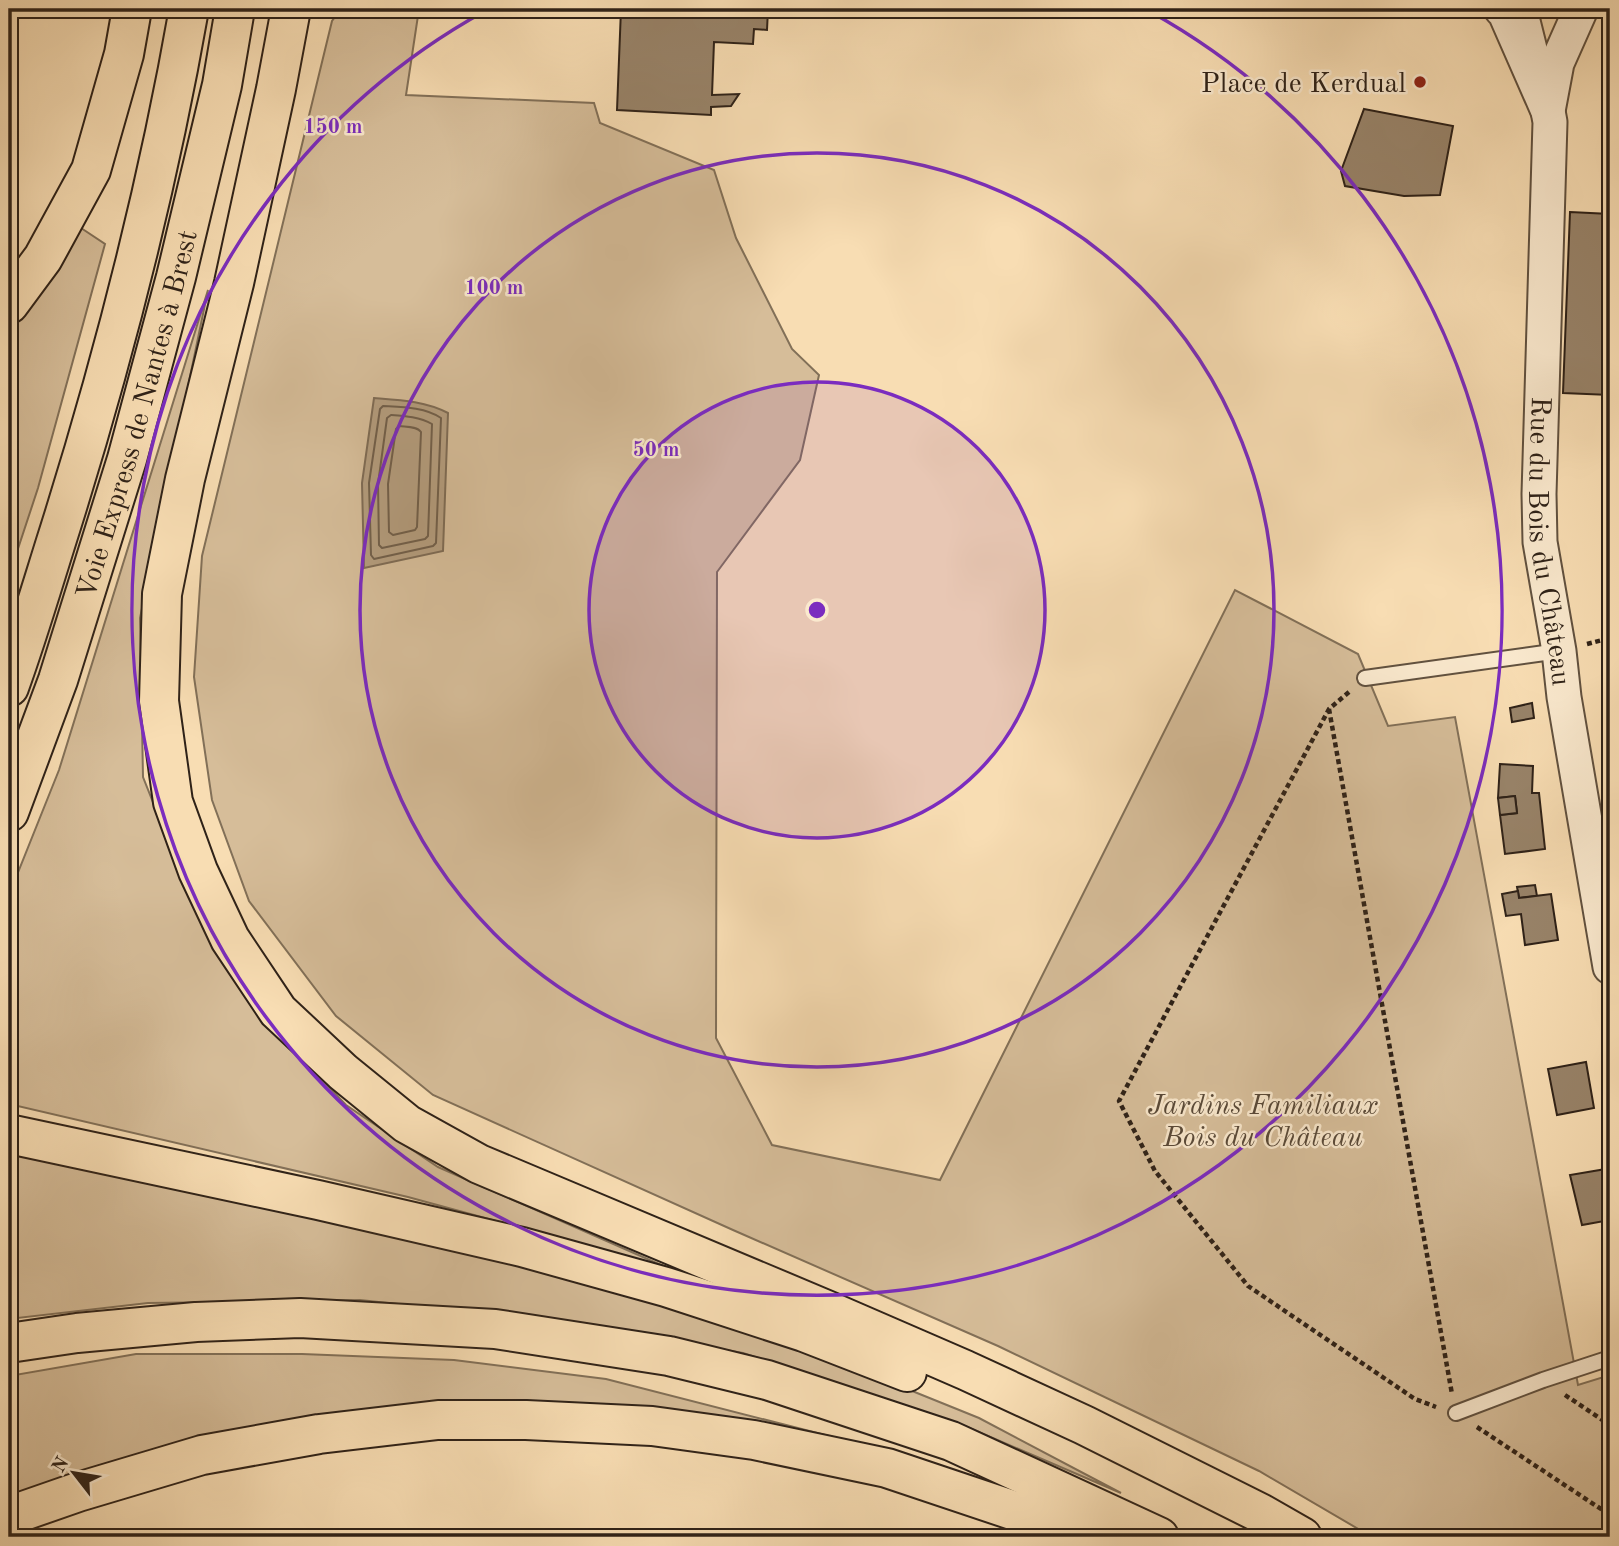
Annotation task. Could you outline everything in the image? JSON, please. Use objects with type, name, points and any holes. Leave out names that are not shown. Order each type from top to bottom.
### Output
[{"type":"highway","points":[[9,304],[43,258],[91,170],[124,54],[132,9]]},
{"type":"highway","name":"Voie Express de Nantes à Brest","points":[[9,687],[87,444],[134,273],[189,9]]},
{"type":"highway","name":"Voie Express de Nantes à Brest","points":[[9,812],[58,680],[127,459],[176,277],[210,136],[235,9]]},
{"type":"highway","points":[[291,9],[234,283],[185,480],[162,594],[159,701],[173,802],[198,871],[230,939],[278,1011],[343,1072],[407,1124],[479,1164],[965,1370],[1107,1437],[1260,1513],[1302,1537]]},
{"type":"highway","points":[[9,1134],[305,1197],[522,1247],[666,1287],[804,1332],[923,1378],[1037,1429],[1249,1537]]},
{"type":"highway","points":[[9,1343],[77,1333],[196,1322],[300,1318],[495,1329],[669,1356],[767,1380],[951,1441],[1159,1537]]},
{"type":"highway","points":[[9,1516],[78,1492],[215,1452],[319,1434],[438,1420],[526,1420],[652,1426],[754,1440],[887,1468],[1086,1537]]},
{"type":"street","name":"Rue du Bois du Château","points":[[1501,9],[1548,111]]},
{"type":"street","name":"Rue du Bois du Château","points":[[1525,9],[1550,122],[1540,542],[1610,967]]},
{"type":"street","name":"Rue du Bois du Château","points":[[1548,111],[1557,63],[1581,9]]},
{"type":"lane","points":[[1365,678],[1559,651]]},
{"type":"lane","points":[[1456,1413],[1610,1358]]},
{"type":"path","points":[[1365,678],[1329,709],[1119,1101],[1154,1171],[1248,1286],[1415,1399],[1456,1413],[1610,1515]]},
{"type":"path","points":[[1329,709],[1456,1413]]},
{"type":"path","points":[[1544,1380],[1610,1425]]},
{"type":"green space","name":"Jardins Familiaux Bois du Château","points":[[341,9],[419,9],[406,95],[594,103],[600,123],[714,170],[736,238],[792,349],[819,375],[800,460],[717,572],[716,1038],[772,1145],[940,1180],[1235,590],[1358,654],[1388,726],[1455,717],[1578,1385],[1610,1375],[1610,1537],[1372,1537],[1259,1471],[998,1346],[433,1095],[336,1016],[249,901],[212,800],[194,677],[202,556],[332,21]]},
{"type":"green space","points":[[81,228],[105,244],[38,488],[9,576],[9,334]]},
{"type":"green space","points":[[208,290],[140,618],[143,777],[203,928],[258,1012],[346,1105],[438,1167],[668,1268],[408,1197],[9,1104],[9,895],[59,770]]},
{"type":"green space","points":[[9,1152],[195,1187],[624,1287],[756,1328],[979,1418],[1121,1493],[965,1426],[743,1353],[566,1322],[360,1300],[148,1303],[9,1319]]},
{"type":"green space","points":[[136,1354],[302,1354],[454,1360],[606,1379],[864,1445],[400,1410],[9,1501],[9,1376]]},
{"type":"water","points":[[374,398],[403,400],[448,413],[443,551],[364,568],[362,483]]},
{"type":"building","points":[[621,9],[768,9],[767,30],[754,29],[753,44],[714,42],[712,95],[739,94],[731,106],[711,107],[711,115],[617,110]]},
{"type":"building","points":[[1364,109],[1453,126],[1440,195],[1404,196],[1345,186],[1341,171]]},
{"type":"building","points":[[1570,212],[1610,214],[1610,395],[1563,393]]},
{"type":"building","points":[[1532,703],[1534,718],[1512,722],[1510,708]]},
{"type":"building","points":[[1500,764],[1533,766],[1532,793],[1539,793],[1545,849],[1505,854],[1500,815],[1517,813],[1515,796],[1498,798]]},
{"type":"building","points":[[1515,796],[1517,813],[1500,815],[1498,798]]},
{"type":"building","points":[[1535,885],[1537,896],[1519,898],[1517,887]]},
{"type":"building","points":[[1518,891],[1519,898],[1551,894],[1558,940],[1525,945],[1521,914],[1506,916],[1502,894]]},
{"type":"building","points":[[1586,1062],[1594,1108],[1557,1115],[1548,1069]]},
{"type":"building","points":[[1606,1169],[1610,1192],[1610,1220],[1582,1225],[1570,1175]]},
{"type":"place","name":"Place de Kerdual","points":[[1420,82]]}]
